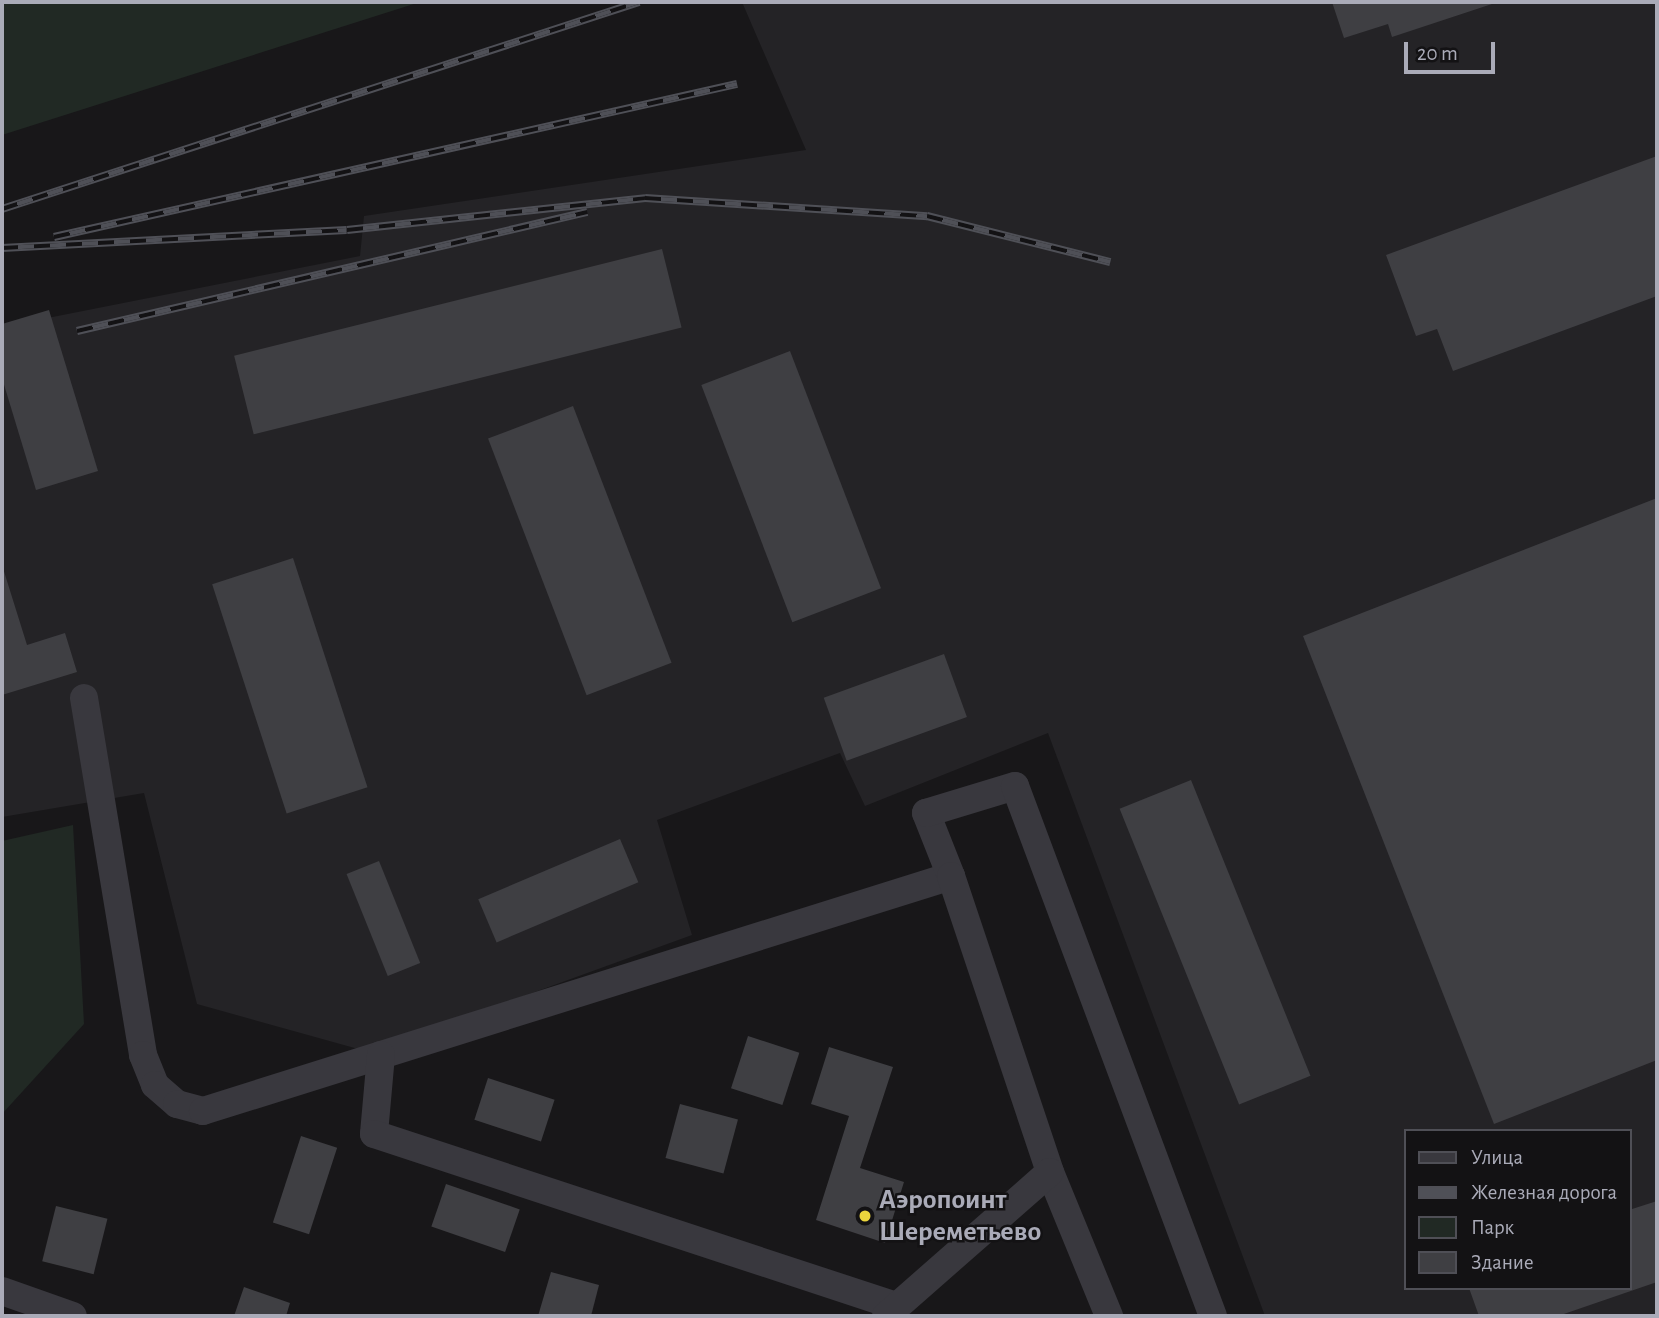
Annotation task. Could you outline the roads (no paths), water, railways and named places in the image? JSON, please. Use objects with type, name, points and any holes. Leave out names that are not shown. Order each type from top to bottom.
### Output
[{"type":"street","points":[[84,698],[143,1055],[155,1085],[177,1104],[203,1111],[951,876]]},
{"type":"street","points":[[1109,1316],[1050,1172],[951,876],[926,813],[1015,786],[1213,1316]]},
{"type":"street","points":[[381,1055],[374,1134],[891,1311],[1050,1172]]},
{"type":"street","points":[[2,1291],[73,1316]]},
{"type":"railway","points":[[2,209],[639,2]]},
{"type":"railway","points":[[54,237],[737,84]]},
{"type":"railway","points":[[2,248],[347,230],[645,198],[927,216],[1110,262]]},
{"type":"railway","points":[[77,331],[587,212]]},
{"type":"place","name":"Аэропоинт Шереметьево","points":[[865,1216]]}]
